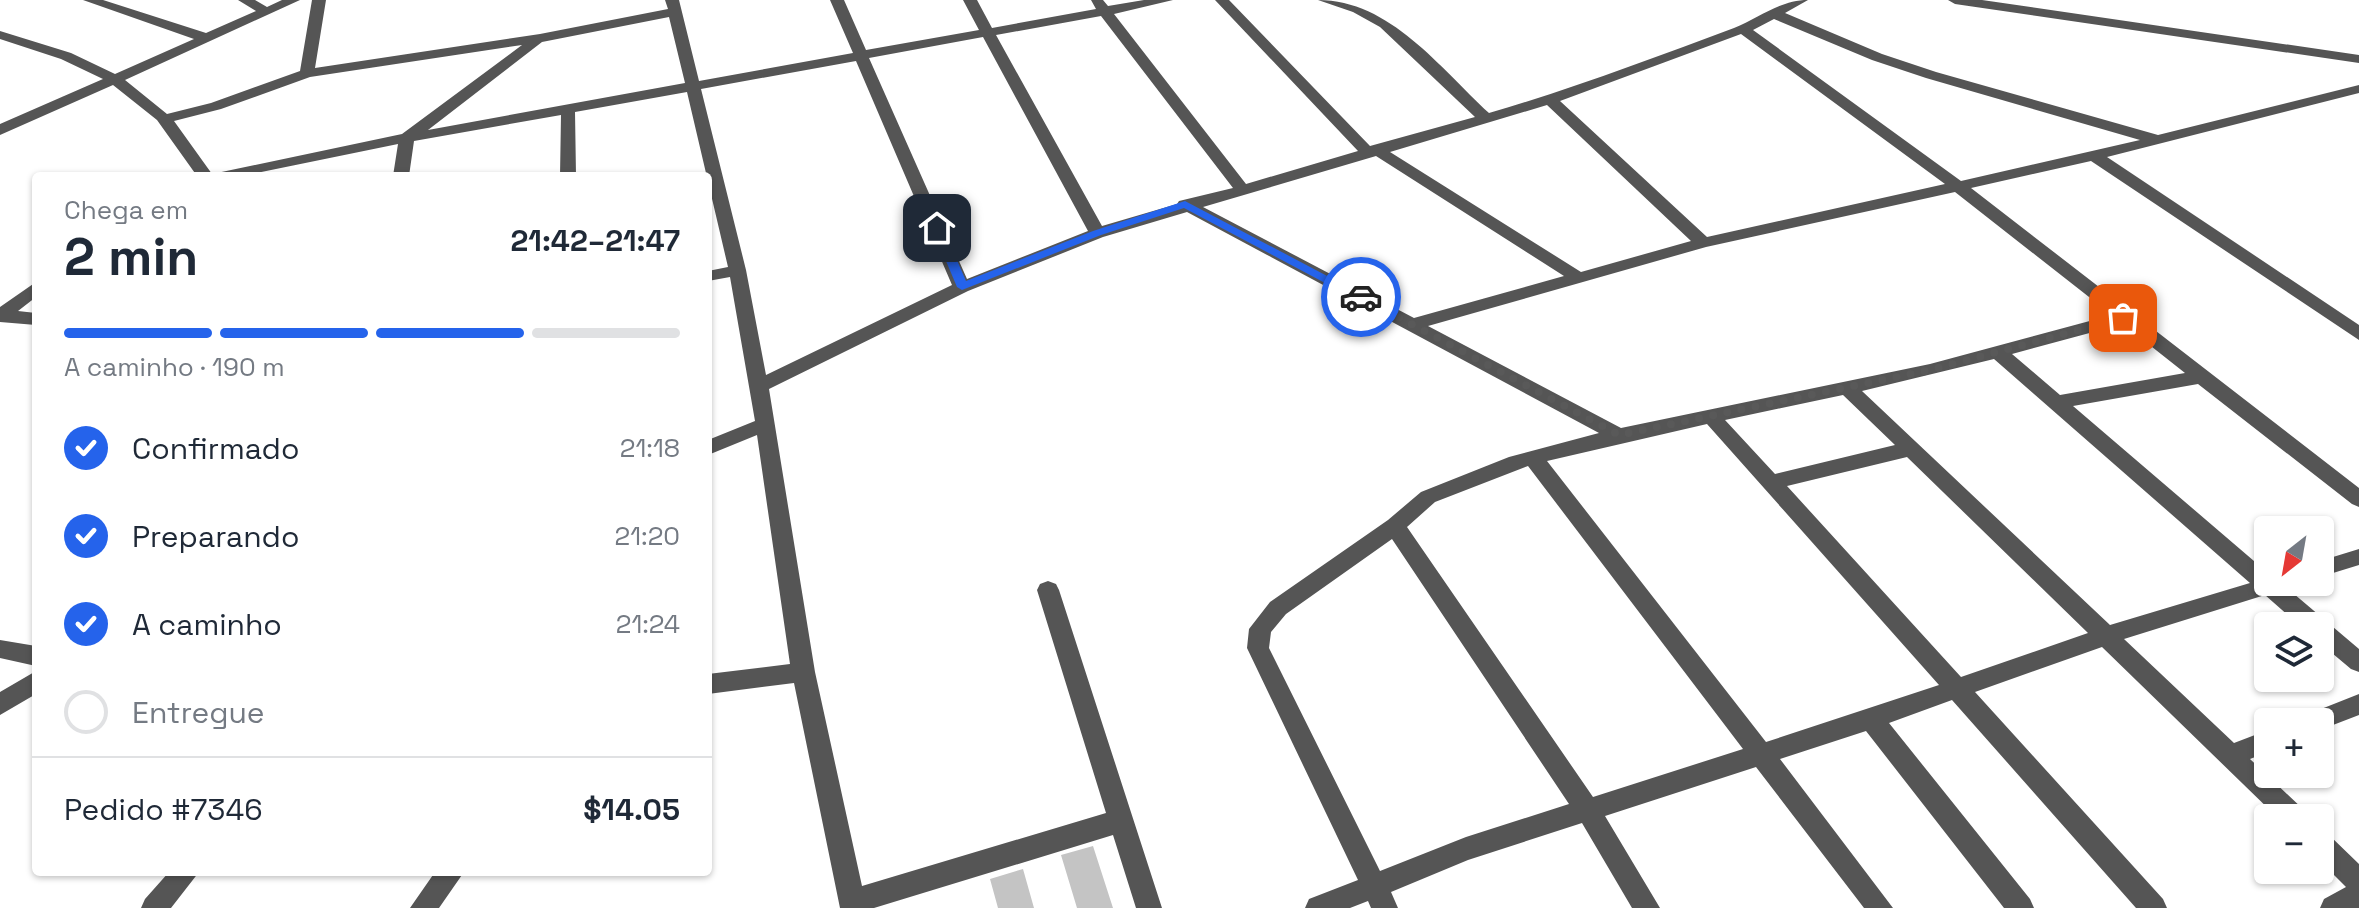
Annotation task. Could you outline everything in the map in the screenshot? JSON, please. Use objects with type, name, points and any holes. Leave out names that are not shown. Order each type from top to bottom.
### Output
[{"type":"street","points":[[90,0],[206,38]]},
{"type":"street","points":[[245,0],[267,12]]},
{"type":"street","points":[[0,130],[293,0]]},
{"type":"street","points":[[307,73],[319,0]]},
{"type":"street","points":[[837,0],[962,287]]},
{"type":"street","points":[[970,0],[1097,233]]},
{"type":"street","points":[[239,172],[862,53],[989,32],[1100,5],[1166,0]]},
{"type":"street","points":[[1222,0],[1370,150],[1575,276]]},
{"type":"street","points":[[1325,0],[1358,9],[1385,24],[1485,118]]},
{"type":"street","points":[[759,386],[962,287],[1097,233],[1185,204],[1550,100],[1743,29],[1801,0]]},
{"type":"street","points":[[1955,0],[2359,59]]},
{"type":"street","points":[[1100,5],[1241,188]]},
{"type":"street","points":[[164,119],[216,106],[307,73],[540,38],[673,6],[737,270],[759,386],[803,672],[852,905],[1119,821]]},
{"type":"street","points":[[1775,14],[1918,70],[2158,140]]},
{"type":"street","points":[[1743,29],[1955,184],[2359,499]]},
{"type":"street","points":[[0,35],[72,58],[115,79],[164,119],[194,172]]},
{"type":"street","points":[[402,172],[407,138],[540,38]]},
{"type":"street","points":[[1414,324],[1575,276],[1703,243],[1955,184],[2094,156],[2359,89]]},
{"type":"street","points":[[1550,100],[1703,243]]},
{"type":"street","points":[[568,111],[568,172]]},
{"type":"street","points":[[2094,156],[2359,334]]},
{"type":"street","points":[[1185,204],[1619,435]]},
{"type":"street","points":[[712,275],[737,270]]},
{"type":"street","points":[[0,316],[32,291]]},
{"type":"street","points":[[0,316],[32,319]]},
{"type":"street","points":[[1380,897],[1258,648],[1260,629],[1278,608],[1395,526],[1428,497],[1533,458],[1619,435],[1847,387],[2123,318]]},
{"type":"street","points":[[1997,351],[2254,567]]},
{"type":"street","points":[[2056,402],[2199,377]]},
{"type":"street","points":[[1847,387],[1914,448],[2281,804]]},
{"type":"street","points":[[1711,416],[2154,908]]},
{"type":"street","points":[[712,446],[765,424]]},
{"type":"street","points":[[1770,483],[1914,448]]},
{"type":"street","points":[[1533,458],[1880,908]]},
{"type":"street","points":[[1395,526],[1588,811],[1647,908]]},
{"type":"street","points":[[2334,565],[2359,557]]},
{"type":"street","points":[[1048,590],[1149,908]]},
{"type":"street","points":[[1318,908],[1380,897],[1466,849],[1871,719],[2108,635],[2254,590]]},
{"type":"street","points":[[2286,596],[2302,612]]},
{"type":"street","points":[[2334,641],[2359,662]]},
{"type":"street","points":[[0,649],[32,655]]},
{"type":"street","points":[[712,683],[803,672]]},
{"type":"street","points":[[0,705],[32,684]]},
{"type":"street","points":[[2334,714],[2359,704]]},
{"type":"street","points":[[1871,719],[2021,908]]},
{"type":"street","points":[[2232,755],[2254,746]]},
{"type":"street","points":[[2334,857],[2359,882]]},
{"type":"street","points":[[154,908],[182,876]]},
{"type":"street","points":[[423,908],[448,876]]},
{"type":"street","points":[[2333,908],[2359,894]]},
{"type":"building","points":[[1093,846],[1113,908],[1077,908],[1061,855]]},
{"type":"building","points":[[1023,869],[1034,908],[998,908],[990,879]]},
{"type":"way so far","points":[[1361,297],[1619,435],[1930,370],[2123,318]]},
{"type":"route","points":[[937,228],[962,287],[1097,233],[1185,204],[1361,297]]}]
